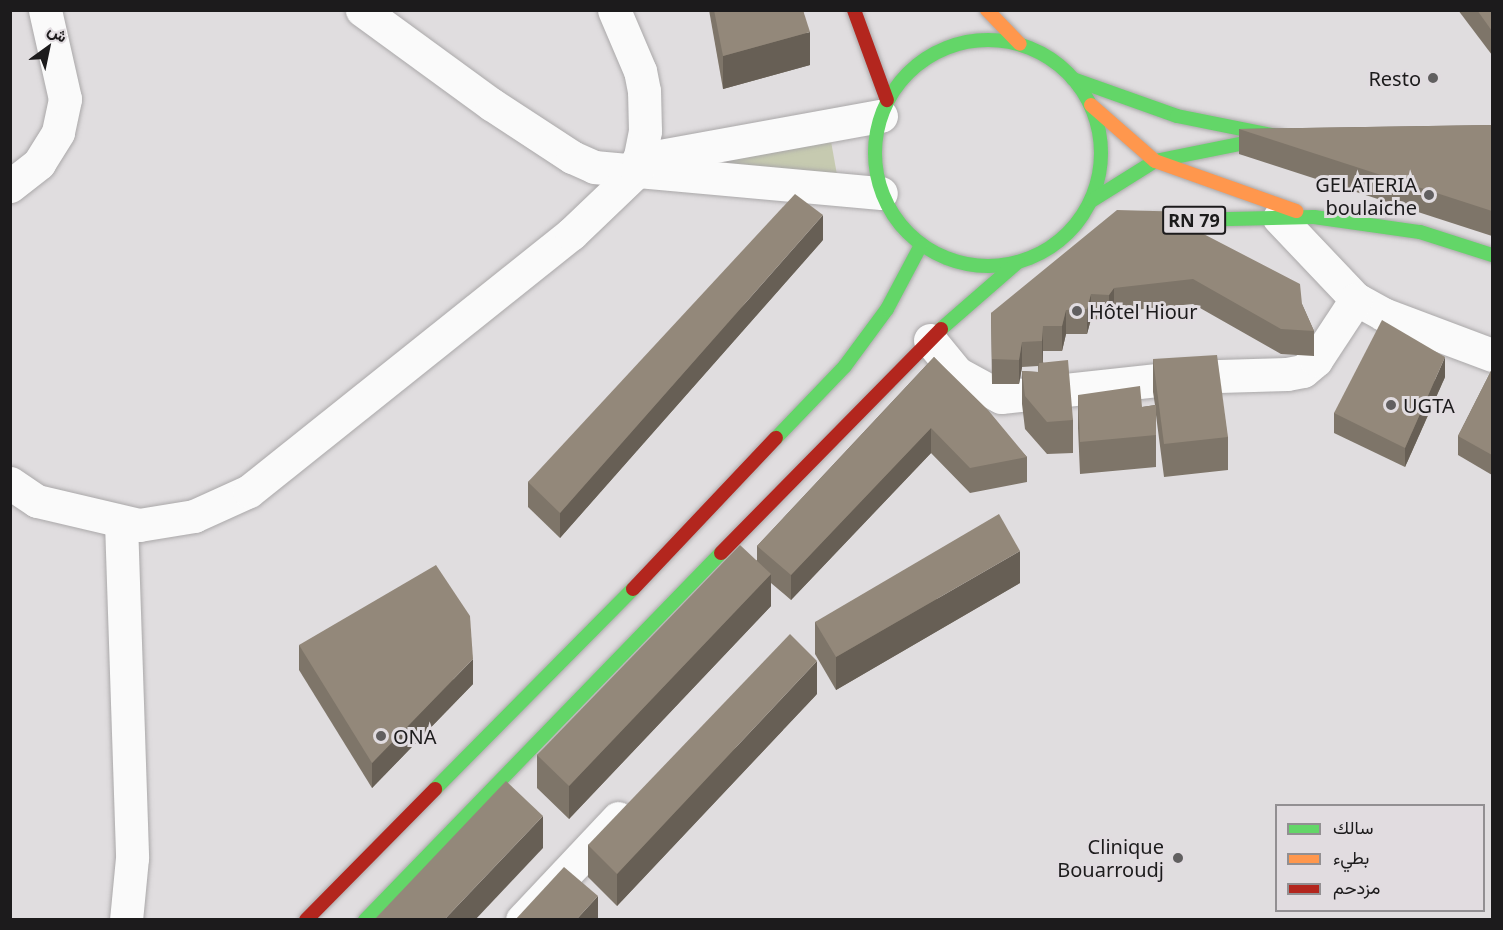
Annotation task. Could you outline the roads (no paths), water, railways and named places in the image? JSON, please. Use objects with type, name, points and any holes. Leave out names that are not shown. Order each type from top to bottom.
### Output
[{"type":"main road","points":[[854,10],[884,108]]},
{"type":"main road","points":[[987,10],[1020,44]]},
{"type":"main road","points":[[1091,105],[1100,137],[1100,170],[1091,201],[1074,228],[1050,249],[1018,262],[985,267],[951,261],[921,245],[897,221],[881,193],[874,162],[876,130],[884,108],[905,75],[929,55],[958,43],[989,39],[1020,44],[1049,58],[1073,79],[1091,105],[1155,161]]},
{"type":"main road","points":[[1073,79],[1177,116],[1272,137],[1296,138]]},
{"type":"main road","points":[[1091,201],[1155,161],[1272,137]]},
{"type":"main road","name":"RN 79","points":[[1155,161],[1314,217]]},
{"type":"main road","name":"RN 79","points":[[1133,221],[1314,217],[1420,232],[1492,255]]},
{"type":"main road","points":[[1074,228],[1098,225]]},
{"type":"main road","points":[[306,920],[631,591],[845,366],[887,309],[921,245]]},
{"type":"main road","points":[[365,920],[930,340],[1018,262]]},
{"type":"street","points":[[10,186],[39,163],[58,132],[65,99],[45,10]]},
{"type":"street","points":[[362,10],[491,104],[572,157],[594,167],[638,165],[881,193]]},
{"type":"street","points":[[614,10],[640,71],[644,91],[645,131],[638,165]]},
{"type":"street","points":[[10,483],[37,501],[121,522],[139,525],[194,516],[249,491],[570,234],[638,165],[884,108]]},
{"type":"street","points":[[1279,218],[1356,299],[1383,314],[1492,355]]},
{"type":"street","points":[[930,340],[957,373],[1001,397],[1185,377],[1287,374],[1303,371],[1316,360],[1356,299]]},
{"type":"street","points":[[121,522],[132,858],[126,920]]},
{"type":"street","points":[[522,920],[642,793]]},
{"type":"place","name":"Resto","points":[[1433,78]]},
{"type":"place","name":"GELATERIA boulaiche","points":[[1429,195]]},
{"type":"place","name":"Hôtel Hiour","points":[[1077,311]]},
{"type":"place","name":"UGTA","points":[[1391,405]]},
{"type":"place","name":"ONA","points":[[381,736]]},
{"type":"place","name":"Clinique Bouarroudj","points":[[1178,858]]}]
